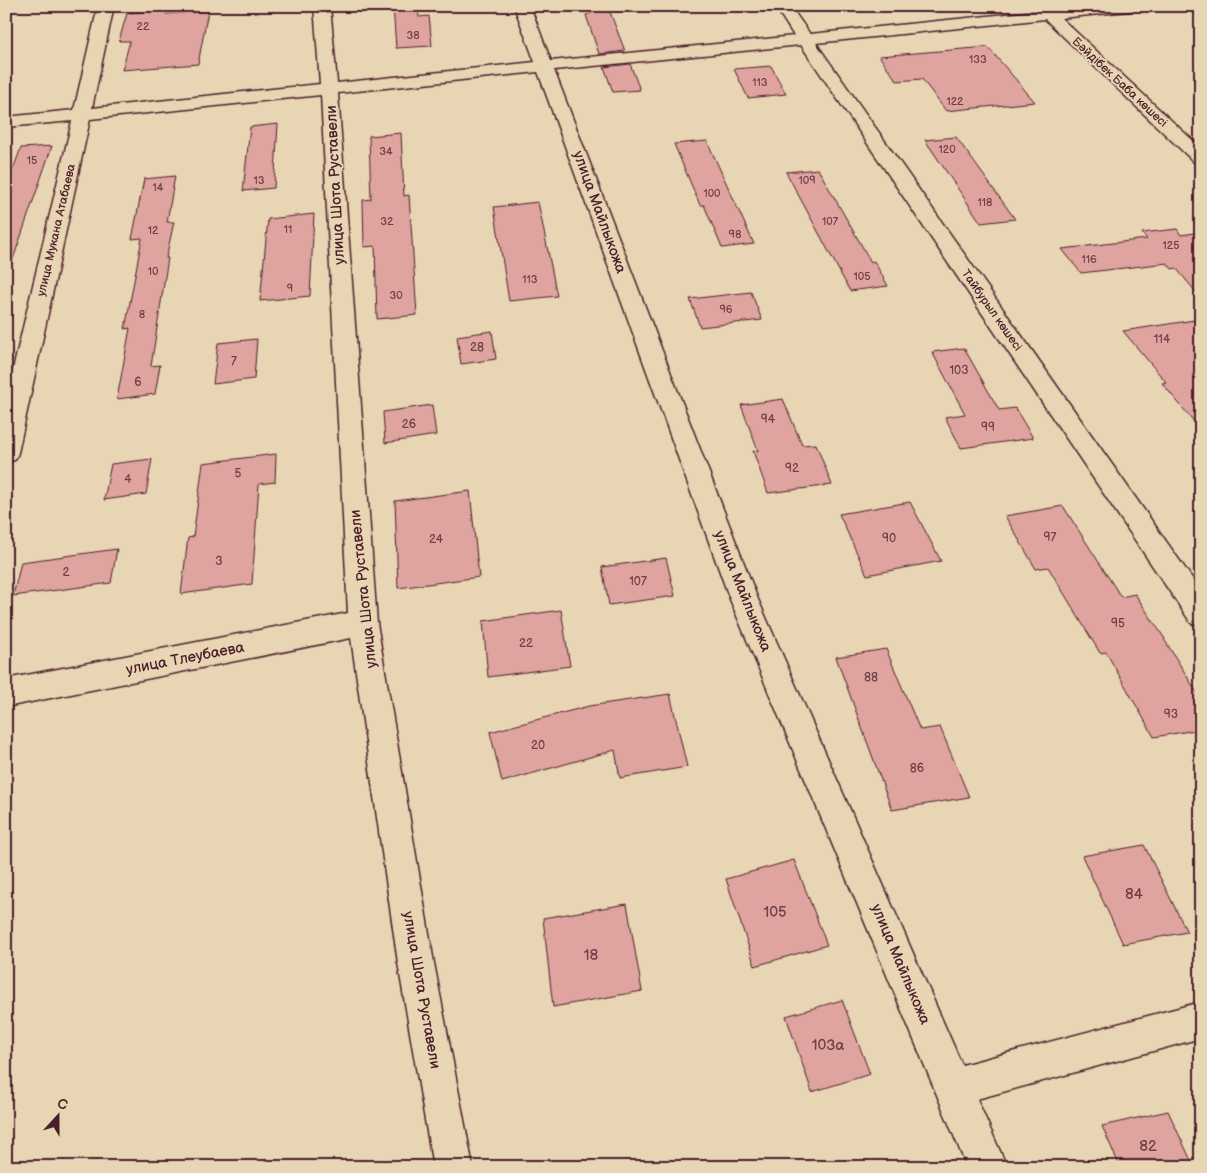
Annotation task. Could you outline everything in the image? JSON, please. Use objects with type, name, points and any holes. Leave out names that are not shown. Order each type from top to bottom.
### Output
[{"type":"street","name":"улица Мукана Атабаева","points":[[6,453],[106,6]]},
{"type":"street","name":"улица Шота Руставели","points":[[322,6],[363,623],[416,963],[453,1167]]},
{"type":"street","name":"улица Майлыкожа","points":[[522,6],[743,598],[954,1086],[987,1167]]},
{"type":"street","name":"Тайбурыл көшесі","points":[[782,6],[1201,614]]},
{"type":"street","points":[[6,122],[805,39],[1045,11],[1129,6]]},
{"type":"street","name":"Бәйдібек Баба көшесі","points":[[1045,11],[1201,158]]},
{"type":"street","name":"улица Тлеубаева","points":[[6,693],[363,623]]},
{"type":"street","points":[[954,1086],[1201,1020]]},
{"type":"building","points":[[393,6],[418,6],[419,17],[429,16],[432,46],[396,48]]},
{"type":"building","points":[[608,7],[625,51],[599,54],[586,15]]},
{"type":"building","points":[[167,10],[166,14],[208,11],[198,64],[122,70],[130,41],[119,41],[127,13]]},
{"type":"building","points":[[988,47],[1035,102],[946,111],[922,79],[897,81],[879,56]]},
{"type":"building","points":[[630,64],[640,90],[613,92],[604,67]]},
{"type":"building","points":[[771,66],[786,94],[748,98],[734,69]]},
{"type":"building","points":[[278,124],[274,188],[243,191],[250,127]]},
{"type":"building","points":[[401,133],[404,196],[409,195],[417,315],[377,319],[375,246],[364,247],[363,200],[371,199],[369,136]]},
{"type":"building","points":[[956,137],[1015,219],[981,223],[925,140]]},
{"type":"building","points":[[707,141],[754,244],[722,248],[704,205],[700,205],[674,144]]},
{"type":"building","points":[[52,146],[11,265],[6,264],[6,188],[21,148]]},
{"type":"building","points":[[818,169],[871,262],[874,261],[888,286],[850,291],[786,172]]},
{"type":"building","points":[[175,176],[167,222],[174,222],[166,258],[168,258],[151,366],[160,365],[155,394],[117,399],[130,328],[125,329],[142,238],[132,239],[144,179]]},
{"type":"building","points":[[538,202],[557,296],[509,301],[494,207]]},
{"type":"building","points":[[314,214],[310,296],[260,301],[268,219]]},
{"type":"building","points":[[1177,229],[1181,235],[1201,232],[1201,298],[1176,268],[1172,269],[1167,263],[1081,273],[1062,249],[1147,239],[1142,233]]},
{"type":"building","points":[[751,292],[762,320],[700,327],[690,299]]},
{"type":"building","points":[[1201,319],[1201,430],[1162,383],[1166,382],[1123,331]]},
{"type":"building","points":[[492,331],[496,359],[461,364],[457,336]]},
{"type":"building","points":[[257,339],[254,379],[213,384],[218,343]]},
{"type":"building","points":[[964,348],[999,410],[1015,408],[1033,438],[961,448],[945,417],[965,414],[932,352]]},
{"type":"building","points":[[783,399],[802,445],[816,444],[832,485],[768,493],[753,451],[758,451],[741,405]]},
{"type":"building","points":[[432,405],[436,435],[385,443],[383,412]]},
{"type":"building","points":[[276,454],[275,482],[259,484],[252,584],[181,594],[188,538],[193,537],[203,463]]},
{"type":"building","points":[[152,459],[146,494],[104,500],[111,464]]},
{"type":"building","points":[[470,491],[479,577],[398,588],[395,501]]},
{"type":"building","points":[[910,502],[941,561],[867,575],[839,514]]},
{"type":"building","points":[[1063,506],[1121,597],[1135,594],[1165,639],[1201,699],[1201,729],[1154,737],[1106,652],[1100,653],[1048,567],[1036,569],[1005,516]]},
{"type":"building","points":[[117,549],[111,583],[13,596],[21,562]]},
{"type":"building","points":[[666,558],[675,596],[609,605],[602,567]]},
{"type":"building","points":[[561,610],[570,666],[488,677],[483,621]]},
{"type":"building","points":[[886,649],[920,730],[940,727],[969,797],[892,810],[836,657]]},
{"type":"building","points":[[670,694],[687,767],[620,778],[615,750],[502,782],[490,732],[589,706]]},
{"type":"building","points":[[1144,845],[1187,932],[1123,944],[1082,856]]},
{"type":"building","points":[[794,860],[827,945],[755,966],[726,879]]},
{"type":"building","points":[[627,904],[642,991],[553,1007],[543,918]]},
{"type":"building","points":[[842,1000],[870,1074],[812,1092],[786,1016]]},
{"type":"building","points":[[1168,1111],[1194,1167],[1120,1167],[1102,1126]]}]
